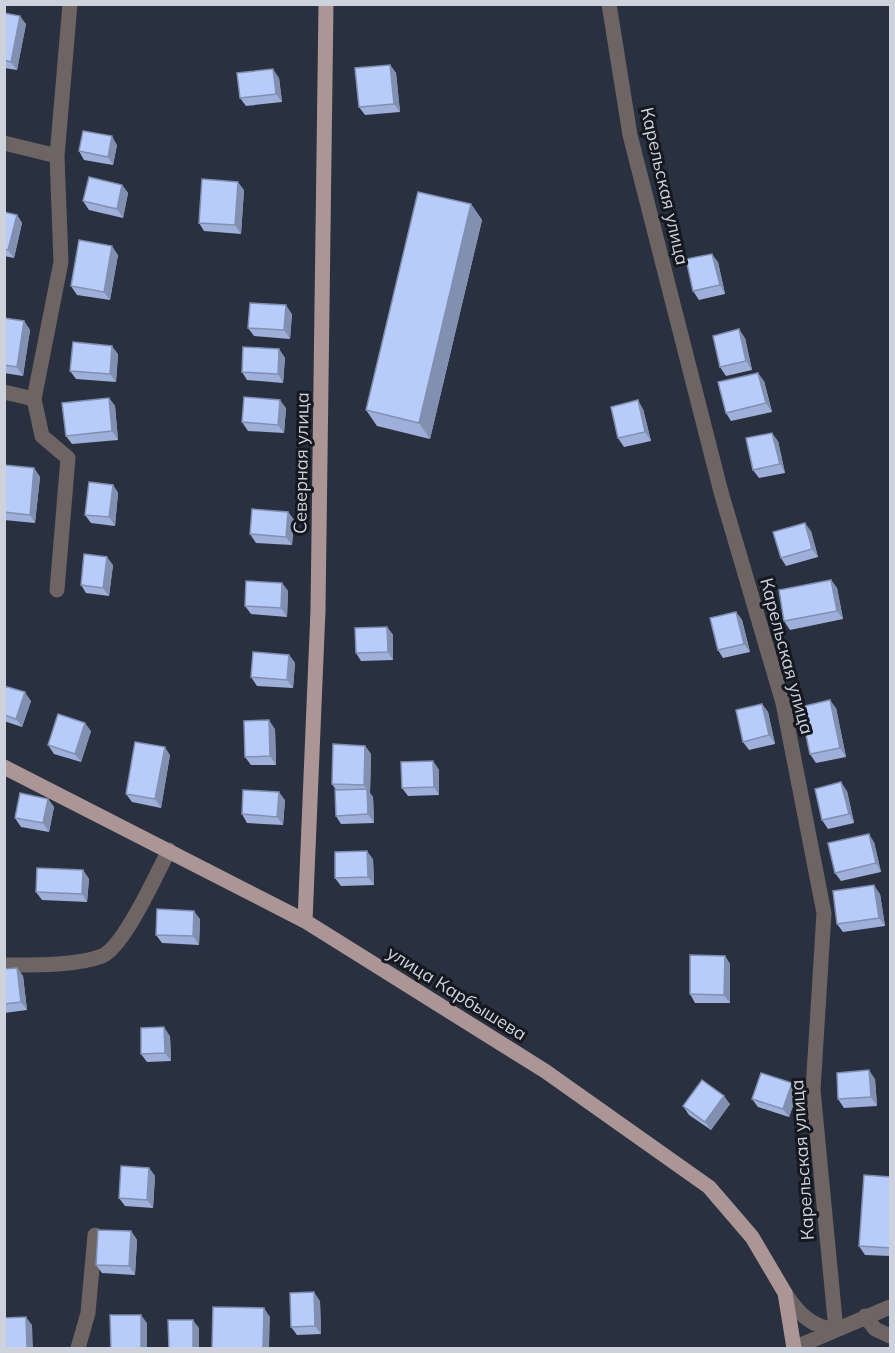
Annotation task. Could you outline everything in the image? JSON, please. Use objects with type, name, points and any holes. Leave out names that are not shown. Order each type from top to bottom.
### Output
[{"type":"main road","name":"Северная улица","points":[[305,921],[318,610],[326,4]]},
{"type":"main road","name":"улица Карбышева","points":[[4,767],[305,921],[545,1071],[709,1187],[752,1237],[785,1293],[794,1348]]},
{"type":"street","points":[[57,590],[68,458],[42,436],[34,399],[62,262],[57,156],[70,4]]},
{"type":"street","name":"Карельская улица","points":[[609,4],[630,135],[721,492],[783,704],[824,913],[813,1090],[836,1330]]},
{"type":"street","points":[[4,143],[57,156]]},
{"type":"street","points":[[4,392],[34,399]]},
{"type":"street","points":[[4,965],[51,965],[104,956],[128,929],[169,850]]},
{"type":"street","points":[[78,1348],[88,1313],[95,1235]]},
{"type":"street","points":[[785,1293],[798,1312],[809,1321],[836,1330]]},
{"type":"street","points":[[794,1348],[865,1316],[891,1307]]},
{"type":"street","points":[[865,1316],[875,1329],[891,1336]]},
{"type":"building","points":[[4,13],[20,16],[11,62],[4,60]]},
{"type":"building","points":[[390,65],[394,104],[359,107],[355,68]]},
{"type":"building","points":[[273,69],[276,94],[240,98],[237,73]]},
{"type":"building","points":[[83,131],[112,136],[108,157],[79,151]]},
{"type":"building","points":[[89,177],[122,185],[117,209],[83,201]]},
{"type":"building","points":[[202,179],[238,182],[235,225],[199,223]]},
{"type":"building","points":[[418,192],[471,204],[419,423],[366,410]]},
{"type":"building","points":[[4,212],[17,215],[8,250],[4,249]]},
{"type":"building","points":[[79,240],[112,246],[104,292],[71,286]]},
{"type":"building","points":[[712,254],[720,285],[693,291],[686,259]]},
{"type":"building","points":[[250,303],[286,305],[284,330],[248,328]]},
{"type":"building","points":[[4,318],[24,321],[17,367],[4,365]]},
{"type":"building","points":[[739,329],[746,361],[720,367],[713,336]]},
{"type":"building","points":[[73,342],[112,346],[110,374],[70,371]]},
{"type":"building","points":[[243,347],[279,349],[278,374],[242,372]]},
{"type":"building","points":[[758,373],[766,403],[726,413],[718,382]]},
{"type":"building","points":[[244,397],[280,400],[278,425],[242,422]]},
{"type":"building","points":[[109,398],[112,431],[66,436],[62,403]]},
{"type":"building","points":[[638,400],[645,432],[618,438],[611,407]]},
{"type":"building","points":[[772,433],[780,464],[753,470],[746,438]]},
{"type":"building","points":[[4,465],[34,468],[30,515],[4,512]]},
{"type":"building","points":[[89,482],[113,485],[109,517],[85,515]]},
{"type":"building","points":[[252,509],[288,512],[286,537],[250,534]]},
{"type":"building","points":[[805,523],[812,549],[781,558],[773,532]]},
{"type":"building","points":[[84,554],[107,557],[103,588],[81,585]]},
{"type":"building","points":[[831,580],[837,611],[784,621],[779,590]]},
{"type":"building","points":[[246,581],[282,583],[281,608],[245,606]]},
{"type":"building","points":[[736,612],[744,644],[718,650],[710,618]]},
{"type":"building","points":[[387,627],[388,652],[356,653],[355,628]]},
{"type":"building","points":[[253,652],[289,655],[287,680],[251,677]]},
{"type":"building","points":[[4,686],[25,692],[16,719],[4,715]]},
{"type":"building","points":[[830,700],[840,748],[810,754],[800,707]]},
{"type":"building","points":[[762,704],[769,735],[743,742],[736,710]]},
{"type":"building","points":[[58,714],[85,723],[75,754],[48,745]]},
{"type":"building","points":[[269,720],[270,756],[245,757],[244,721]]},
{"type":"building","points":[[135,742],[165,747],[155,799],[126,794]]},
{"type":"building","points":[[333,744],[365,746],[364,785],[332,784]]},
{"type":"building","points":[[433,761],[434,787],[402,788],[401,762]]},
{"type":"building","points":[[841,782],[849,814],[822,820],[815,789]]},
{"type":"building","points":[[367,789],[368,814],[336,816],[335,790]]},
{"type":"building","points":[[243,790],[279,792],[277,817],[242,814]]},
{"type":"building","points":[[20,793],[48,799],[43,823],[15,818]]},
{"type":"building","points":[[869,834],[876,863],[835,873],[828,843]]},
{"type":"building","points":[[367,851],[368,877],[335,878],[335,852]]},
{"type":"building","points":[[37,868],[83,870],[82,894],[36,892]]},
{"type":"building","points":[[874,885],[879,918],[837,924],[833,891]]},
{"type":"building","points":[[157,909],[194,911],[193,936],[156,935]]},
{"type":"building","points":[[690,955],[725,956],[724,995],[690,994]]},
{"type":"building","points":[[17,968],[21,1002],[4,1004],[4,969]]},
{"type":"building","points":[[164,1027],[165,1053],[141,1054],[141,1028]]},
{"type":"building","points":[[869,1070],[871,1097],[838,1099],[837,1073]]},
{"type":"building","points":[[761,1073],[792,1083],[783,1109],[752,1099]]},
{"type":"building","points":[[702,1080],[724,1096],[705,1122],[683,1106]]},
{"type":"building","points":[[121,1166],[149,1168],[147,1200],[119,1198]]},
{"type":"building","points":[[864,1175],[891,1177],[891,1248],[859,1246]]},
{"type":"building","points":[[98,1230],[131,1231],[129,1266],[96,1265]]},
{"type":"building","points":[[314,1292],[315,1326],[291,1327],[290,1293]]},
{"type":"building","points":[[213,1307],[264,1308],[263,1348],[212,1348]]},
{"type":"building","points":[[110,1315],[141,1315],[141,1348],[111,1348]]},
{"type":"building","points":[[26,1317],[27,1348],[4,1348],[4,1318]]},
{"type":"building","points":[[168,1320],[193,1320],[193,1348],[169,1348]]}]
